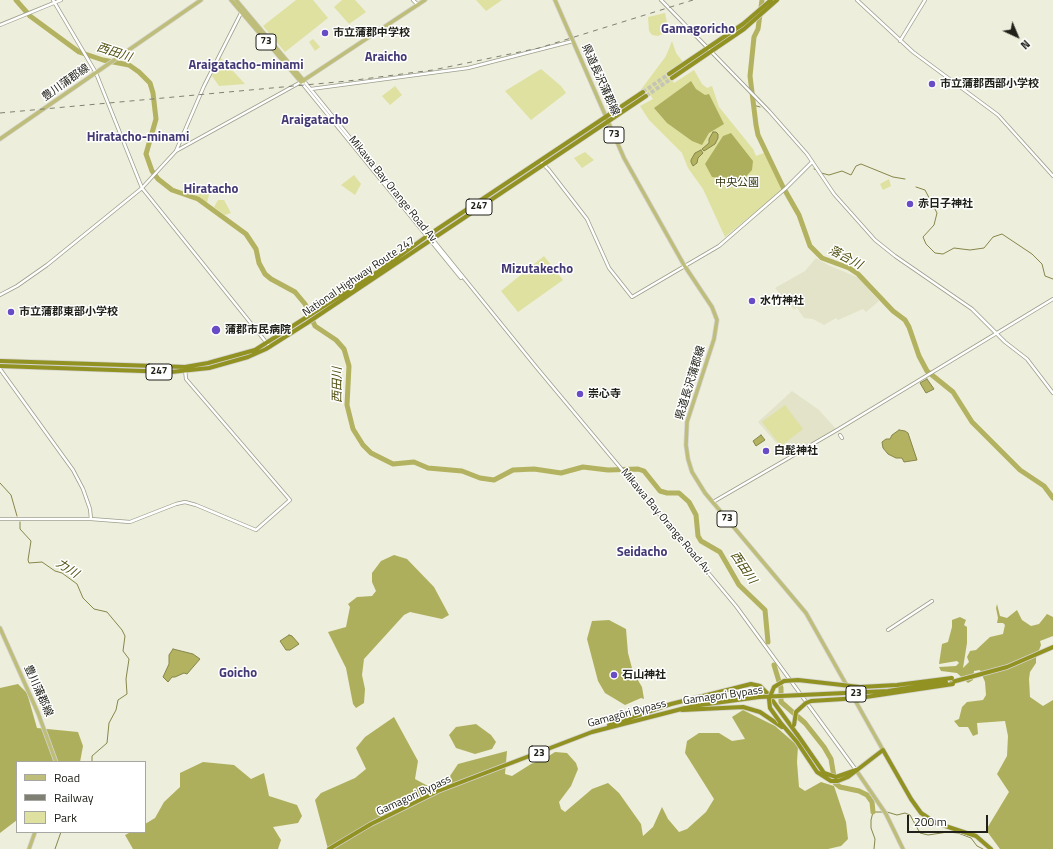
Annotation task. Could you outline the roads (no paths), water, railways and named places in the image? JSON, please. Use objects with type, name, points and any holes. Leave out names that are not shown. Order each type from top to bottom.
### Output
[{"type":"highway","points":[[770,0],[755,14],[670,76],[711,52],[755,20],[777,0]]},
{"type":"highway","name":"National Highway Route 247","points":[[0,361],[185,366],[208,363],[243,354],[268,345],[306,318],[312,317],[544,164],[608,121],[644,94],[606,116],[428,235],[312,317],[307,324],[268,345],[233,363],[185,372],[127,372],[0,368]]},
{"type":"highway","points":[[991,849],[976,836],[940,825],[921,813],[911,799],[883,750],[856,770],[839,779],[828,778],[817,772],[770,708],[768,699],[774,687],[784,681],[798,680],[840,686],[867,687],[952,681],[1006,665],[1053,646]]},
{"type":"highway","points":[[799,737],[794,725],[796,712],[806,702],[881,696],[969,678],[1007,667],[1053,646]]},
{"type":"highway","name":"Gamagōri Bypass","points":[[330,849],[371,824],[438,791],[592,732],[693,706],[760,698],[888,691],[952,681]]},
{"type":"highway","points":[[592,732],[660,707],[751,684],[760,686],[767,693],[799,737],[818,767],[828,778]]},
{"type":"highway","name":"Gamagori Bypass","points":[[330,849],[401,810],[465,782],[596,734],[682,710],[724,702],[760,698]]},
{"type":"highway","points":[[682,710],[729,706],[750,708],[766,715],[791,735]]},
{"type":"main road","name":"豊川蒲郡線","points":[[0,139],[201,0]]},
{"type":"main road","name":"73","points":[[231,0],[303,82]]},
{"type":"main road","name":"73","points":[[236,0],[303,82]]},
{"type":"main road","points":[[303,82],[425,0]]},
{"type":"main road","name":"県道長沢蒲郡線","points":[[555,0],[624,158],[684,265],[712,307],[717,320],[714,339],[687,422],[686,434],[688,459],[692,472],[700,486],[806,613],[883,750]]},
{"type":"main road","name":"豊川蒲郡線","points":[[0,628],[38,713],[56,761]]},
{"type":"main road","points":[[856,770],[885,812],[903,849]]},
{"type":"main road","points":[[29,849],[35,833]]},
{"type":"street","points":[[53,0],[96,73],[142,188],[268,345]]},
{"type":"street","points":[[0,25],[55,4],[61,0]]},
{"type":"street","points":[[413,0],[418,5]]},
{"type":"street","points":[[661,0],[769,111],[812,162],[834,194],[876,240],[895,256],[962,301],[1005,342],[1027,359],[1053,393]]},
{"type":"street","points":[[857,0],[900,41],[998,115],[1053,176]]},
{"type":"street","points":[[900,41],[925,0]]},
{"type":"street","points":[[0,295],[17,286],[47,265],[142,188],[176,151],[204,86],[241,13]]},
{"type":"street","points":[[311,89],[474,66],[573,41]]},
{"type":"street","points":[[176,151],[303,82]]},
{"type":"street","name":"Mikawa Bay Orange Road Av.","points":[[303,82],[311,89],[466,282],[736,606],[856,770]]},
{"type":"street","name":"Mikawa Bay Orange Road Av.","points":[[303,82],[428,235]]},
{"type":"street","points":[[540,160],[587,219],[609,268],[632,297],[684,265],[719,246],[782,192],[812,162]]},
{"type":"street","points":[[713,502],[793,457],[1053,299]]},
{"type":"street","points":[[0,519],[91,519],[130,522],[185,502],[196,505],[256,530],[290,500],[186,379],[185,366]]},
{"type":"street","points":[[0,368],[73,470],[83,489],[90,509],[91,519]]},
{"type":"street","points":[[888,630],[932,601]]},
{"type":"waterway","name":"西田川","points":[[16,0],[30,16],[79,52],[103,60],[129,65],[150,83],[153,93],[156,119],[146,154],[152,171],[158,179],[172,190],[198,199],[246,234],[256,249],[259,263],[265,274],[271,279],[295,292],[305,304],[315,326],[336,340],[344,349],[349,366],[347,405],[353,429],[363,445],[371,453],[393,464],[414,462],[428,468],[462,471],[480,478],[494,480],[513,470],[534,469],[561,473],[583,467],[608,470],[638,469],[644,471],[660,491],[667,493],[679,493],[689,502],[696,515],[698,536],[701,541],[720,552],[739,585],[765,610],[768,642]]},
{"type":"waterway","name":"落合川","points":[[762,0],[758,29],[754,37],[750,76],[756,125],[758,135],[783,187],[799,215],[810,246],[822,258],[849,268],[858,274],[893,311],[905,320],[919,356],[927,371],[953,392],[972,422],[1020,470],[1044,486],[1053,498]]},
{"type":"waterway","name":"落合川","points":[[753,105],[760,107]]},
{"type":"waterway","points":[[821,173],[829,175],[842,171],[851,175],[856,166],[861,164],[893,177],[905,179]]},
{"type":"waterway","points":[[916,187],[925,190],[937,213],[934,225],[923,237],[926,244],[935,253],[943,254],[954,248],[970,250],[984,248],[993,237],[1002,234],[1032,254],[1042,264],[1045,276],[1053,279]]},
{"type":"waterway","name":"力川","points":[[0,483],[11,495],[17,516]]},
{"type":"waterway","name":"力川","points":[[20,522],[20,529],[31,541],[28,560],[29,563],[42,562],[55,571],[62,573],[77,584],[83,598],[94,609],[107,612],[125,636],[123,651],[129,659],[126,679],[127,694],[118,700],[116,710],[109,723],[107,743],[92,756],[92,761]]},
{"type":"waterway","name":"西田川","points":[[774,665],[781,688],[781,702],[805,723],[824,747],[831,759],[835,783],[840,787],[859,791],[867,795],[872,802],[873,812]]},
{"type":"waterway","name":"西田川","points":[[874,849],[875,839],[871,828],[873,812],[884,812]]},
{"type":"waterway","points":[[887,812],[897,815],[905,813],[910,815],[920,833],[928,835],[948,832],[958,833],[971,838],[977,846],[983,849]]},
{"type":"waterway","points":[[55,849],[61,833]]},
{"type":"tunnel","points":[[643,92],[669,74]]},
{"type":"tunnel","points":[[646,96],[672,78]]},
{"type":"railway","points":[[0,113],[348,81],[433,70],[539,48],[693,0]]},
{"type":"place","name":"市立蒲郡中学校","points":[[325,33]]},
{"type":"place","name":"市立蒲郡西部小学校","points":[[932,84]]},
{"type":"place","name":"赤日子神社","points":[[910,204]]},
{"type":"place","name":"水竹神社","points":[[752,301]]},
{"type":"place","name":"市立蒲郡東部小学校","points":[[11,312]]},
{"type":"place","name":"蒲郡市民病院","points":[[216,330]]},
{"type":"place","name":"崇心寺","points":[[580,394]]},
{"type":"place","name":"白髭神社","points":[[766,451]]},
{"type":"place","name":"石山神社","points":[[614,675]]},
{"type":"district","name":"Gamagoricho","points":[[698,30]]},
{"type":"district","name":"Araicho","points":[[386,58]]},
{"type":"district","name":"Araigatacho-minami","points":[[246,66]]},
{"type":"district","name":"Araigatacho","points":[[315,121]]},
{"type":"district","name":"Hiratacho-minami","points":[[138,138]]},
{"type":"district","name":"Hiratacho","points":[[211,190]]},
{"type":"district","name":"Mizutakecho","points":[[537,270]]},
{"type":"district","name":"Seidacho","points":[[642,553]]},
{"type":"district","name":"Goicho","points":[[238,674]]},
{"type":"park label","name":"中央公園","points":[[737,183]]}]
